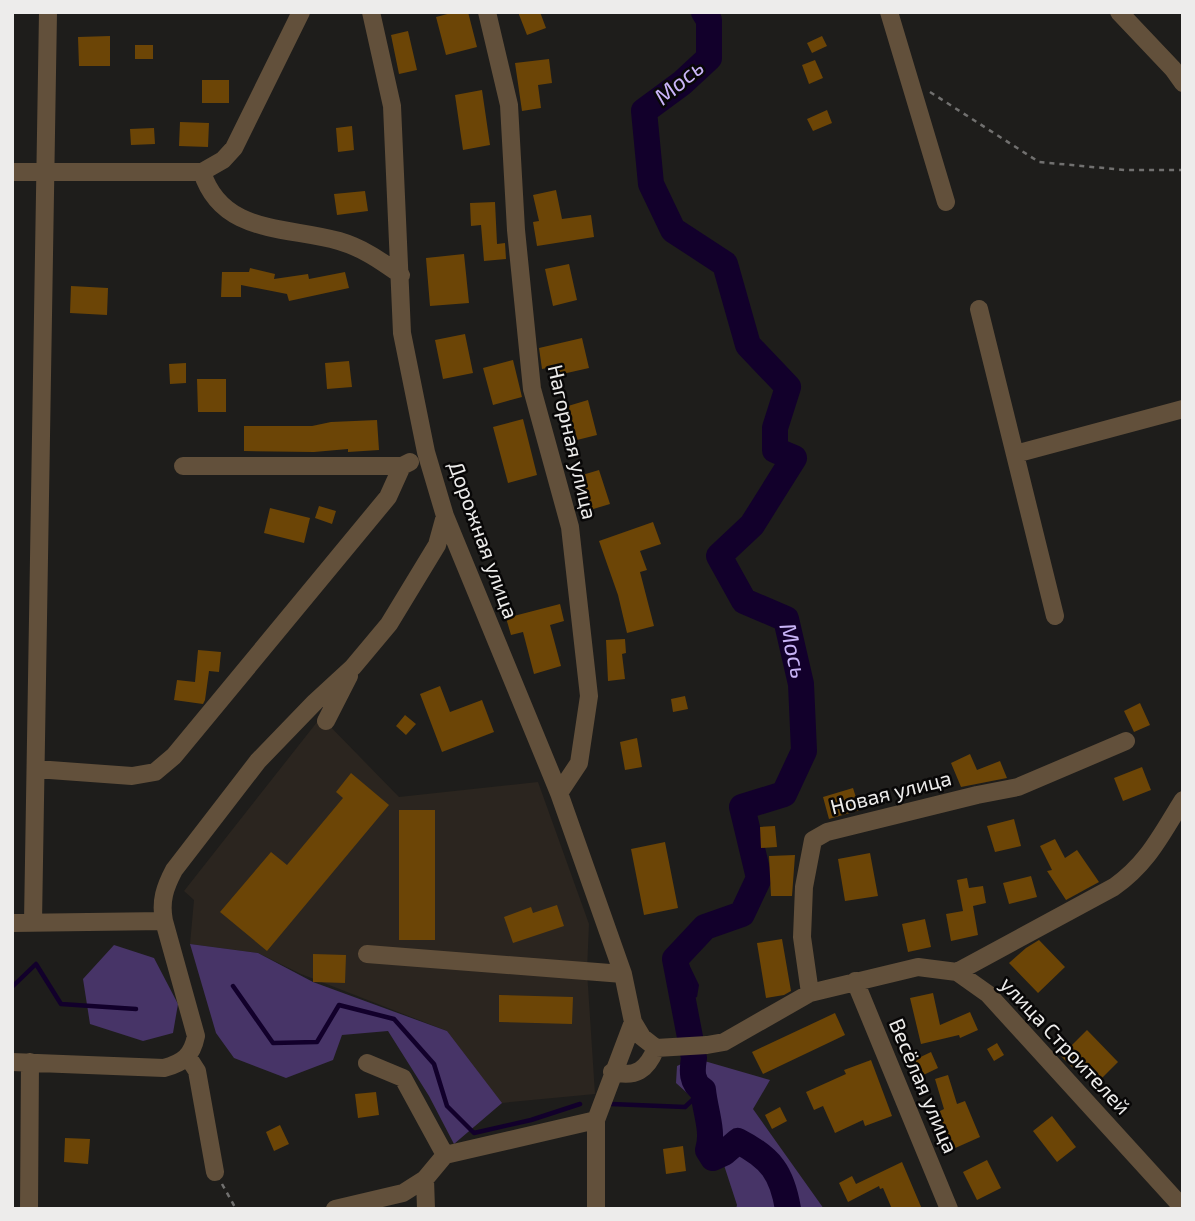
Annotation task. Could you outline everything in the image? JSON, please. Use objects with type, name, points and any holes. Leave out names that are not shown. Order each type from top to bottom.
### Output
[{"type":"street","points":[[33,922],[48,12]]},
{"type":"street","points":[[12,173],[202,172],[223,160],[233,148],[301,12]]},
{"type":"street","name":"Дорожная улица","points":[[371,12],[392,106],[402,333],[426,453],[445,516],[559,793],[623,974],[633,1022]]},
{"type":"street","name":"Нагорная улица","points":[[487,12],[509,105],[516,230],[532,389],[570,527],[589,696],[579,763],[559,793]]},
{"type":"street","points":[[889,12],[946,202]]},
{"type":"street","points":[[1119,12],[1183,83]]},
{"type":"street","points":[[202,172],[206,187],[233,215],[249,223],[337,240],[359,247],[401,275]]},
{"type":"street","points":[[979,309],[1055,616]]},
{"type":"street","points":[[1015,454],[1183,409]]},
{"type":"street","points":[[183,466],[402,466],[426,453]]},
{"type":"street","points":[[36,769],[132,776],[155,772],[174,756],[388,497],[402,466]]},
{"type":"street","points":[[29,1209],[21,1062],[164,1068],[179,1064],[188,1057],[194,1049],[196,1036],[164,920],[162,906],[165,888],[174,870],[258,761],[315,702],[354,667],[389,624],[437,545],[445,516]]},
{"type":"street","points":[[326,721],[354,667]]},
{"type":"street","name":"Новая улица","points":[[810,993],[802,937],[804,887],[814,840],[827,832],[1018,787],[1126,741]]},
{"type":"street","points":[[633,1022],[642,1037],[656,1048],[708,1045],[724,1042],[810,993],[918,967],[957,971],[1114,887],[1135,872],[1149,855],[1183,800]]},
{"type":"street","points":[[12,923],[164,920]]},
{"type":"street","points":[[367,954],[623,974]]},
{"type":"street","name":"улица Строителей","points":[[957,971],[988,994],[1180,1201]]},
{"type":"street","name":"Весёлая улица","points":[[855,981],[949,1209]]},
{"type":"street","points":[[596,1209],[596,1120],[633,1022]]},
{"type":"street","points":[[612,1072],[628,1076],[642,1069],[652,1058],[656,1048]]},
{"type":"street","points":[[188,1057],[197,1071],[215,1172]]},
{"type":"street","points":[[367,1063],[403,1078],[445,1155]]},
{"type":"street","points":[[335,1209],[403,1193],[425,1179],[445,1155],[596,1120]]},
{"type":"street","points":[[425,1179],[426,1209]]},
{"type":"path","points":[[909,79],[1039,162],[1125,170],[1183,170]]},
{"type":"path","points":[[215,1172],[236,1209]]},
{"type":"shaded area","points":[[321,717],[399,797],[538,782],[589,924],[587,971],[595,1094],[480,1105],[447,1031],[301,974],[258,953],[190,944],[194,900],[184,891]]},
{"type":"shaded area","points":[[190,944],[258,953],[313,982],[447,1031],[502,1103],[454,1144],[429,1096],[388,1031],[342,1035],[333,1060],[286,1078],[234,1058],[216,1033]]},
{"type":"shaded area","points":[[114,945],[154,958],[178,1004],[173,1033],[143,1041],[90,1024],[83,979]]},
{"type":"shaded area","points":[[682,958],[686,958],[699,985],[697,997],[691,999],[688,995],[676,994],[669,976],[671,962],[677,965]]},
{"type":"shaded area","points":[[694,1058],[770,1080],[753,1109],[824,1209],[736,1209],[737,1205],[706,1110],[676,1083],[677,1066]]},
{"type":"building","points":[[468,12],[477,47],[446,55],[436,17]]},
{"type":"building","points":[[518,12],[540,12],[546,28],[527,35]]},
{"type":"building","points":[[408,31],[417,70],[399,74],[391,35]]},
{"type":"building","points":[[110,36],[110,66],[79,66],[78,37]]},
{"type":"building","points":[[822,36],[827,46],[812,53],[807,43]]},
{"type":"building","points":[[135,45],[153,45],[153,59],[135,59]]},
{"type":"building","points":[[549,59],[552,83],[538,85],[541,108],[522,111],[515,63]]},
{"type":"building","points":[[815,60],[823,78],[809,84],[802,65]]},
{"type":"building","points":[[202,80],[229,80],[229,103],[202,103]]},
{"type":"building","points":[[482,90],[490,145],[463,150],[455,95]]},
{"type":"building","points":[[827,110],[832,123],[813,131],[807,119]]},
{"type":"building","points":[[180,122],[209,123],[208,147],[179,146]]},
{"type":"building","points":[[352,126],[354,150],[338,152],[336,128]]},
{"type":"building","points":[[154,128],[155,144],[131,145],[130,129]]},
{"type":"building","points":[[556,190],[562,219],[591,215],[594,237],[537,246],[533,222],[539,221],[533,195]]},
{"type":"building","points":[[365,191],[368,211],[337,215],[334,194]]},
{"type":"building","points":[[495,202],[497,244],[505,243],[506,259],[484,261],[481,225],[471,226],[470,203]]},
{"type":"building","points":[[464,254],[469,303],[430,306],[426,258]]},
{"type":"building","points":[[569,264],[577,300],[553,306],[545,269]]},
{"type":"building","points":[[250,268],[275,274],[274,279],[308,274],[309,279],[345,272],[349,288],[289,301],[287,294],[241,285],[241,297],[221,297],[222,272],[249,272]]},
{"type":"building","points":[[71,286],[108,288],[107,315],[70,313]]},
{"type":"building","points":[[465,334],[473,373],[443,379],[435,340]]},
{"type":"building","points":[[582,338],[589,368],[558,375],[556,366],[542,369],[539,348]]},
{"type":"building","points":[[513,360],[522,397],[493,405],[483,368]]},
{"type":"building","points":[[349,361],[352,387],[327,389],[325,363]]},
{"type":"building","points":[[186,363],[186,383],[170,384],[169,364]]},
{"type":"building","points":[[197,379],[226,379],[226,412],[198,412]]},
{"type":"building","points":[[588,400],[597,435],[577,440],[568,406]]},
{"type":"building","points":[[523,419],[537,475],[508,483],[493,427]]},
{"type":"building","points":[[377,420],[379,450],[244,451],[244,426],[312,426],[331,422]]},
{"type":"building","points":[[599,470],[610,504],[590,510],[579,476]]},
{"type":"building","points":[[319,506],[336,511],[332,524],[315,518]]},
{"type":"building","points":[[270,508],[310,518],[304,543],[264,533]]},
{"type":"building","points":[[653,522],[661,544],[640,551],[647,570],[640,572],[654,626],[627,633],[618,595],[599,541]]},
{"type":"building","points":[[560,604],[564,621],[550,625],[561,666],[534,674],[523,632],[511,635],[506,618]]},
{"type":"building","points":[[625,639],[626,653],[622,654],[625,679],[608,681],[606,640]]},
{"type":"building","points":[[198,650],[221,652],[219,672],[209,671],[203,704],[174,700],[177,680],[195,682]]},
{"type":"building","points":[[440,686],[450,712],[482,700],[494,732],[442,752],[420,694]]},
{"type":"building","points":[[685,696],[688,709],[673,712],[671,699]]},
{"type":"building","points":[[1140,703],[1150,725],[1134,732],[1124,711]]},
{"type":"building","points":[[405,715],[416,724],[406,735],[396,726]]},
{"type":"building","points":[[637,738],[642,767],[625,770],[620,742]]},
{"type":"building","points":[[970,754],[977,770],[1000,761],[1007,778],[961,787],[951,763]]},
{"type":"building","points":[[1142,767],[1151,790],[1123,801],[1114,778]]},
{"type":"building","points":[[351,773],[389,805],[267,951],[220,912],[271,852],[287,865],[343,798],[336,792]]},
{"type":"building","points":[[853,788],[860,810],[829,819],[823,797]]},
{"type":"building","points":[[399,810],[435,810],[435,940],[399,940]]},
{"type":"building","points":[[1014,819],[1021,846],[995,852],[987,826]]},
{"type":"building","points":[[775,826],[777,847],[761,848],[760,827]]},
{"type":"building","points":[[1055,839],[1065,858],[1077,850],[1099,882],[1066,900],[1047,871],[1052,870],[1040,846]]},
{"type":"building","points":[[665,842],[678,908],[644,915],[631,849]]},
{"type":"building","points":[[870,853],[878,896],[845,901],[838,859]]},
{"type":"building","points":[[795,855],[792,896],[771,896],[769,856]]},
{"type":"building","points":[[1031,876],[1037,897],[1009,904],[1003,883]]},
{"type":"building","points":[[967,878],[969,888],[983,886],[986,903],[973,906],[978,935],[951,941],[946,914],[963,911],[957,880]]},
{"type":"building","points":[[557,905],[564,926],[513,943],[504,917],[531,907],[533,913]]},
{"type":"building","points":[[925,919],[931,947],[908,952],[902,924]]},
{"type":"building","points":[[782,939],[791,991],[766,998],[757,943]]},
{"type":"building","points":[[1039,940],[1065,967],[1038,993],[1009,963]]},
{"type":"building","points":[[313,954],[346,955],[345,983],[313,982]]},
{"type":"building","points":[[933,993],[940,1025],[970,1012],[978,1030],[960,1038],[959,1035],[921,1044],[910,998]]},
{"type":"building","points":[[499,995],[573,997],[572,1024],[499,1022]]},
{"type":"building","points":[[835,1013],[845,1035],[763,1074],[752,1052]]},
{"type":"building","points":[[1087,1030],[1118,1062],[1101,1079],[1083,1060],[1074,1069],[1061,1056]]},
{"type":"building","points":[[997,1043],[1004,1055],[994,1061],[987,1049]]},
{"type":"building","points":[[931,1052],[938,1068],[915,1079],[908,1063]]},
{"type":"building","points":[[871,1060],[892,1116],[865,1126],[863,1120],[835,1133],[823,1106],[814,1110],[806,1092],[846,1074],[844,1070]]},
{"type":"building","points":[[948,1075],[957,1104],[965,1101],[980,1137],[953,1149],[938,1112],[944,1109],[935,1079]]},
{"type":"building","points":[[376,1092],[379,1115],[358,1118],[355,1094]]},
{"type":"building","points":[[780,1107],[787,1121],[772,1129],[765,1115]]},
{"type":"building","points":[[1052,1116],[1076,1147],[1057,1162],[1033,1131]]},
{"type":"building","points":[[280,1125],[289,1144],[274,1151],[266,1132]]},
{"type":"building","points":[[65,1138],[90,1139],[88,1164],[64,1162]]},
{"type":"building","points":[[683,1146],[686,1171],[666,1174],[663,1149]]},
{"type":"building","points":[[987,1160],[1001,1188],[977,1200],[963,1172]]},
{"type":"building","points":[[902,1162],[922,1209],[892,1209],[883,1188],[880,1189],[879,1186],[848,1202],[839,1183],[852,1176],[856,1184]]},
{"type":"waterway","name":"Мось","points":[[704,12],[709,20],[709,58],[682,83],[644,111],[651,184],[673,230],[725,264],[748,345],[788,387],[775,428],[775,450],[794,458],[752,525],[719,556],[744,601],[786,619],[801,684],[804,751],[784,794],[742,807],[759,878],[742,914],[705,927],[675,959],[694,1058],[693,1076],[696,1084],[703,1090],[710,1136],[708,1150],[713,1158],[738,1141],[759,1154],[767,1160],[778,1176],[788,1209]]},
{"type":"waterway","points":[[12,987],[36,964],[61,1004],[136,1009]]},
{"type":"waterway","points":[[233,986],[273,1043],[317,1042],[339,1005],[394,1019],[434,1064],[447,1106],[474,1133],[531,1120],[580,1104]]},
{"type":"waterway","points":[[611,1104],[685,1107],[703,1090]]}]
